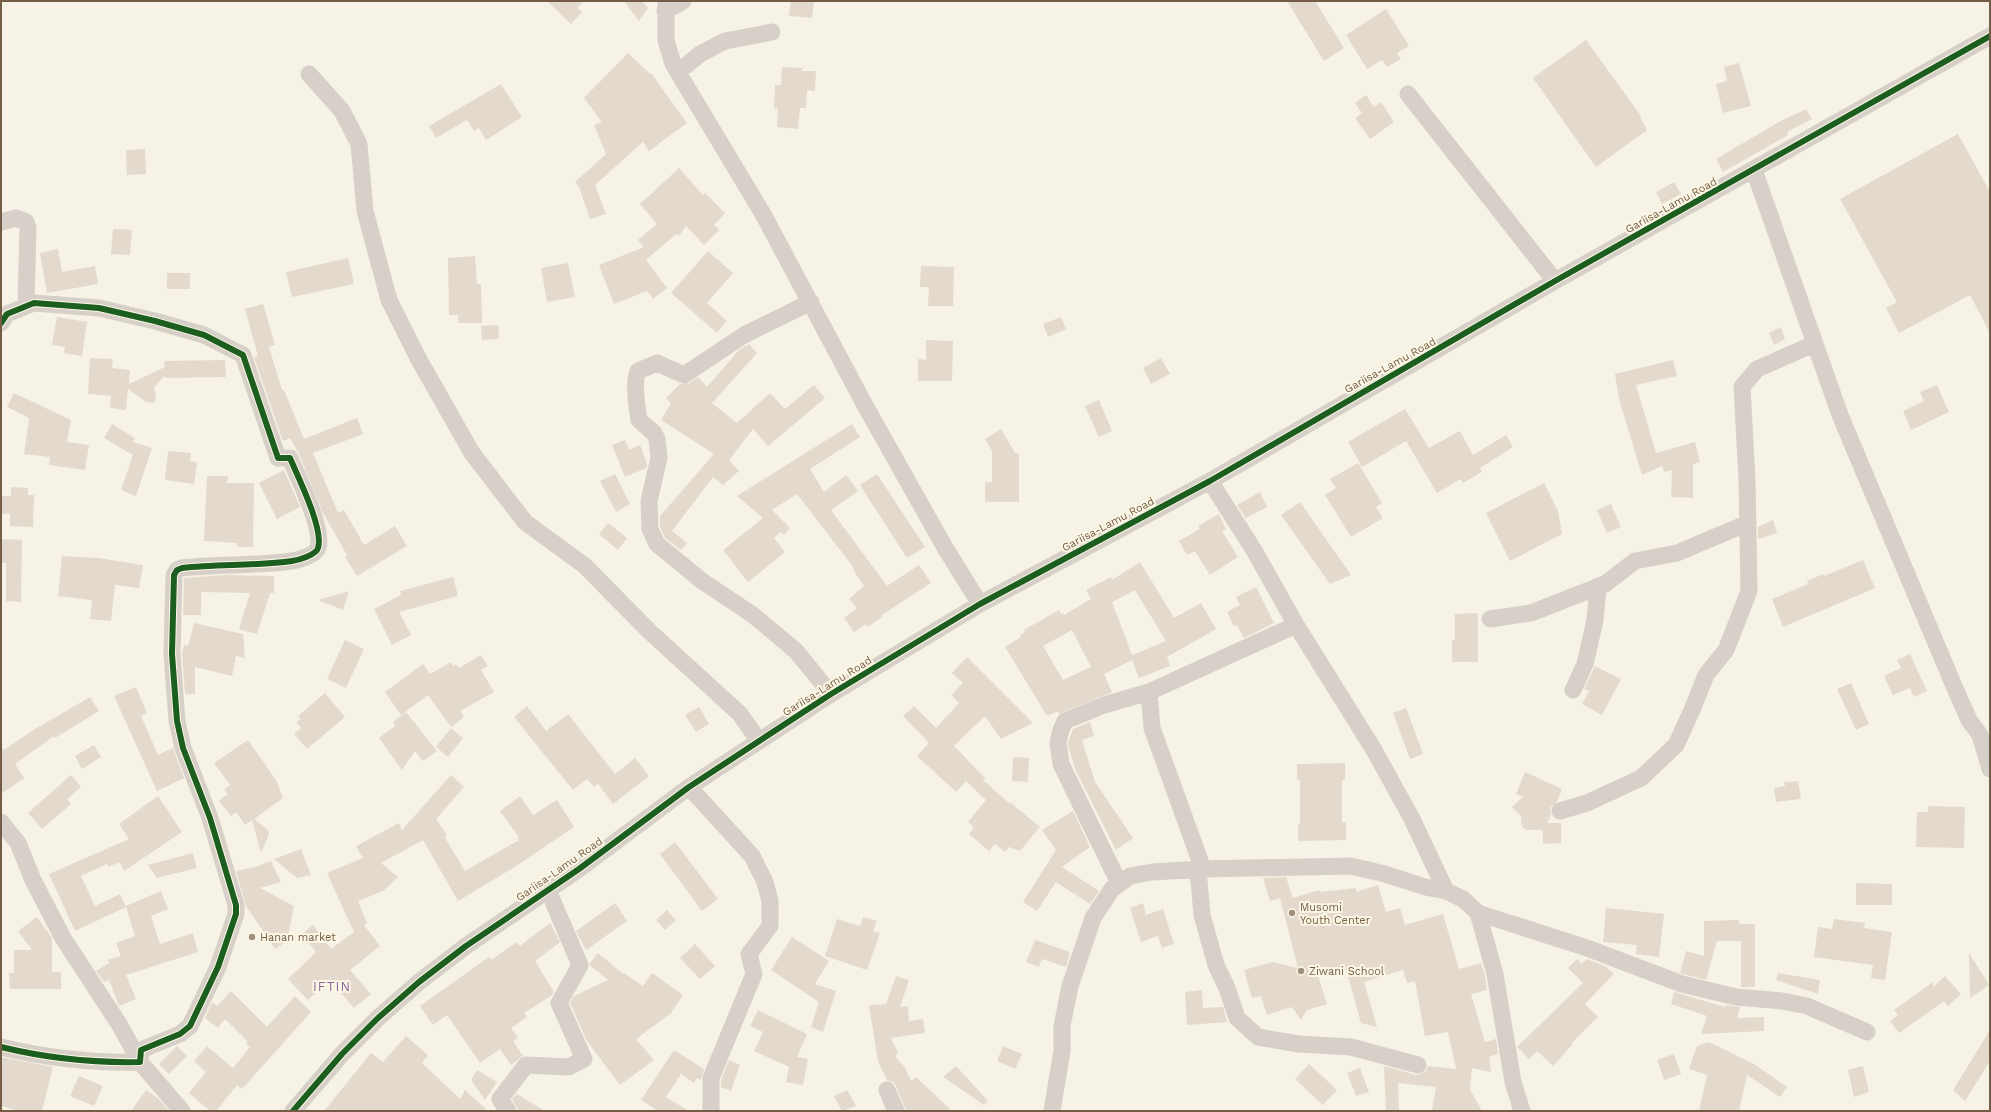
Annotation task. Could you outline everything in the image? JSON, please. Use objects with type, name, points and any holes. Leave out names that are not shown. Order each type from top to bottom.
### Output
[{"type":"street","points":[[683,1],[666,6],[665,29],[668,49],[678,72],[763,214],[867,409],[944,546],[980,604]]},
{"type":"street","points":[[678,72],[700,54],[725,42],[772,32]]},
{"type":"street","name":"Gariisa-Lamu Road","points":[[292,1111],[378,1018],[420,982],[466,946],[580,869],[689,787],[831,694],[980,604],[1210,481],[1555,281],[1990,36]]},
{"type":"street","points":[[309,74],[342,110],[359,144],[365,211],[389,300],[418,358],[472,452],[525,522],[585,566],[649,631],[740,714],[759,741]]},
{"type":"street","points":[[1408,94],[1555,281]]},
{"type":"street","points":[[1754,170],[1840,415],[1969,720],[1985,736],[1990,769]]},
{"type":"street","points":[[1,222],[16,218],[26,222],[28,228],[26,305]]},
{"type":"street","points":[[1,323],[8,314],[26,305],[42,302],[99,308],[155,321],[204,335],[243,355],[278,458],[290,458],[311,506],[318,532],[318,549],[314,554],[294,561],[189,567],[176,570],[174,575],[172,654],[177,721],[183,748],[210,818],[233,894],[236,914],[218,967],[190,1026],[180,1034],[142,1050],[140,1062]]},
{"type":"street","points":[[811,302],[744,335],[684,375],[656,363],[638,371],[636,376],[636,397],[639,420],[654,432],[657,439],[659,458],[648,501],[650,528],[657,544],[702,581],[753,615],[796,651],[831,694]]},
{"type":"street","points":[[1560,811],[1587,803],[1641,778],[1676,745],[1706,675],[1726,650],[1748,591],[1748,523],[1742,386],[1757,369],[1814,344]]},
{"type":"street","points":[[1210,481],[1255,552],[1296,625],[1374,750],[1412,818],[1446,891]]},
{"type":"street","points":[[1490,620],[1531,613],[1605,584],[1635,561],[1677,553],[1748,523]]},
{"type":"street","points":[[1573,690],[1585,664],[1595,620],[1598,586]]},
{"type":"street","points":[[1119,883],[1061,764],[1058,742],[1065,721],[1104,705],[1149,692],[1296,625]]},
{"type":"street","points":[[1149,692],[1152,728],[1201,869],[1204,922],[1216,965],[1227,988],[1237,1018],[1258,1036],[1299,1044],[1351,1047],[1418,1065]]},
{"type":"street","points":[[689,787],[752,856],[765,882],[771,915],[770,926],[749,954],[754,974],[711,1078],[711,1111]]},
{"type":"street","points":[[1,822],[18,842],[33,880],[63,938],[119,1024],[140,1062],[182,1111]]},
{"type":"street","points":[[1052,1111],[1062,1051],[1062,1026],[1070,986],[1093,918],[1112,889],[1119,883],[1130,876],[1152,872],[1201,869],[1351,866],[1385,874],[1425,887],[1446,891],[1463,899],[1478,913],[1587,948],[1682,984],[1736,997],[1782,1001],[1807,1006],[1867,1032]]},
{"type":"street","points":[[508,1111],[500,1099],[526,1065],[569,1067],[584,1059],[559,1003],[580,965],[548,890]]},
{"type":"street","points":[[1478,913],[1495,974],[1513,1082],[1522,1111]]},
{"type":"street","points":[[1,1047],[43,1055],[98,1061],[140,1062]]},
{"type":"street","points":[[887,1090],[896,1111]]},
{"type":"building","points":[[547,1],[584,1],[577,8],[582,12],[571,24]]},
{"type":"building","points":[[624,1],[642,1],[648,8],[639,21]]},
{"type":"building","points":[[791,1],[814,1],[812,18],[789,16]]},
{"type":"building","points":[[1287,1],[1315,1],[1344,48],[1324,61]]},
{"type":"building","points":[[1386,9],[1409,46],[1397,53],[1401,59],[1387,67],[1382,60],[1367,69],[1346,35]]},
{"type":"building","points":[[1586,40],[1641,116],[1640,117],[1647,130],[1596,167],[1533,78]]},
{"type":"building","points":[[628,53],[650,74],[651,73],[687,123],[649,151],[643,142],[595,185],[606,214],[590,219],[579,187],[575,182],[606,154],[594,125],[602,122],[584,98]]},
{"type":"building","points":[[1739,63],[1751,106],[1723,113],[1716,84],[1727,81],[1724,67]]},
{"type":"building","points":[[782,67],[802,68],[802,71],[816,71],[815,91],[807,90],[806,108],[800,108],[798,129],[777,127],[778,109],[774,108],[775,85],[781,85]]},
{"type":"building","points":[[501,84],[522,117],[486,140],[479,128],[474,131],[467,120],[436,138],[429,126]]},
{"type":"building","points":[[1366,95],[1374,107],[1381,102],[1394,122],[1370,139],[1355,118],[1362,113],[1355,103]]},
{"type":"building","points":[[1806,109],[1812,119],[1787,132],[1788,135],[1723,172],[1716,159],[1781,121]]},
{"type":"building","points":[[1958,134],[1990,192],[1990,333],[1970,295],[1899,333],[1886,308],[1897,302],[1840,199]]},
{"type":"building","points":[[145,149],[146,174],[127,175],[126,150]]},
{"type":"building","points":[[679,168],[703,195],[705,193],[725,213],[714,225],[719,230],[704,245],[686,226],[680,235],[676,234],[646,260],[667,288],[653,299],[647,291],[614,304],[599,265],[644,247],[638,240],[657,224],[640,204]]},
{"type":"building","points":[[1674,182],[1681,194],[1662,204],[1656,192]]},
{"type":"building","points":[[113,229],[132,230],[130,255],[111,254]]},
{"type":"building","points":[[58,249],[62,272],[95,266],[98,284],[47,293],[40,253]]},
{"type":"building","points":[[708,251],[733,273],[707,303],[727,321],[717,333],[671,293]]},
{"type":"building","points":[[475,256],[477,284],[481,284],[482,323],[458,323],[458,315],[449,315],[448,258]]},
{"type":"building","points":[[348,258],[354,284],[292,297],[286,272]]},
{"type":"building","points":[[568,263],[575,297],[547,302],[541,268]]},
{"type":"building","points":[[921,266],[954,267],[953,306],[928,306],[929,287],[920,287]]},
{"type":"building","points":[[167,273],[190,273],[190,289],[167,289]]},
{"type":"building","points":[[263,304],[275,345],[269,347],[282,390],[284,390],[304,439],[357,418],[363,434],[313,453],[338,513],[344,510],[364,545],[395,526],[407,546],[357,576],[345,557],[347,555],[323,513],[299,454],[290,438],[283,441],[278,427],[254,357],[258,356],[245,309]]},
{"type":"building","points":[[57,317],[87,322],[82,356],[64,353],[65,347],[52,345]]},
{"type":"building","points":[[1061,317],[1066,329],[1048,337],[1043,324]]},
{"type":"building","points":[[498,325],[499,339],[482,340],[481,326]]},
{"type":"building","points":[[1781,327],[1785,339],[1774,345],[1769,333]]},
{"type":"building","points":[[926,340],[953,341],[952,381],[918,381],[918,359],[926,360]]},
{"type":"building","points":[[749,344],[757,353],[712,403],[737,423],[770,393],[785,409],[814,385],[825,398],[768,446],[753,429],[729,460],[739,471],[723,485],[713,477],[672,531],[687,543],[681,550],[665,538],[660,527],[660,516],[714,454],[661,420],[671,403],[666,398],[680,384],[689,383],[698,377],[707,387],[739,350]]},
{"type":"building","points":[[90,358],[113,359],[112,368],[130,370],[129,384],[165,367],[164,361],[225,360],[226,377],[165,378],[165,376],[154,387],[156,396],[154,403],[146,402],[128,389],[126,410],[110,408],[111,396],[88,394]]},
{"type":"building","points":[[1161,358],[1170,374],[1151,384],[1143,368]]},
{"type":"building","points":[[1673,360],[1677,376],[1636,385],[1656,453],[1695,442],[1700,462],[1693,464],[1693,498],[1671,497],[1672,470],[1664,472],[1662,466],[1642,475],[1619,399],[1615,374]]},
{"type":"building","points":[[1937,385],[1949,412],[1911,430],[1903,411],[1924,401],[1920,392]]},
{"type":"building","points":[[14,393],[71,420],[67,442],[89,445],[85,470],[49,465],[50,457],[24,454],[29,418],[7,407]]},
{"type":"building","points":[[1099,400],[1112,431],[1099,437],[1085,406]]},
{"type":"building","points":[[1405,409],[1429,448],[1460,431],[1473,455],[1506,435],[1513,447],[1480,468],[1482,472],[1463,483],[1461,479],[1437,493],[1406,441],[1362,467],[1348,442]]},
{"type":"building","points":[[112,424],[135,438],[133,442],[152,448],[136,496],[121,490],[133,455],[104,438]]},
{"type":"building","points":[[852,424],[860,437],[810,469],[824,492],[846,475],[858,491],[831,510],[887,586],[919,565],[931,583],[882,615],[883,616],[868,627],[866,624],[854,632],[844,618],[857,608],[849,599],[864,586],[853,570],[854,568],[797,494],[772,510],[790,528],[784,535],[780,532],[774,538],[785,552],[748,582],[723,550],[763,518],[737,496]]},
{"type":"building","points":[[1001,429],[1015,453],[1019,453],[1019,502],[985,502],[985,482],[992,482],[992,451],[985,439]]},
{"type":"building","points":[[625,440],[629,450],[640,445],[647,464],[646,468],[625,477],[612,445]]},
{"type":"building","points":[[168,451],[191,453],[190,461],[197,462],[194,484],[165,480]]},
{"type":"building","points":[[1358,463],[1382,503],[1376,507],[1383,518],[1351,537],[1325,495],[1336,488],[1330,479]]},
{"type":"building","points":[[284,470],[300,507],[277,519],[259,483]]},
{"type":"building","points":[[615,474],[630,504],[616,512],[600,481]]},
{"type":"building","points":[[877,474],[925,547],[907,558],[860,485]]},
{"type":"building","points":[[207,476],[228,476],[227,483],[254,483],[253,547],[237,547],[237,543],[204,541]]},
{"type":"building","points":[[1544,483],[1558,511],[1562,534],[1510,561],[1486,513]]},
{"type":"building","points":[[11,487],[28,488],[28,495],[34,495],[33,527],[10,526],[10,514],[1,514],[1,496],[11,496]]},
{"type":"building","points":[[1260,492],[1267,507],[1246,518],[1237,505]]},
{"type":"building","points":[[1300,502],[1351,575],[1330,584],[1281,515]]},
{"type":"building","points":[[1611,504],[1621,527],[1607,533],[1597,510]]},
{"type":"building","points":[[1219,514],[1226,529],[1222,531],[1238,557],[1210,575],[1195,551],[1187,555],[1179,541],[1200,529],[1198,526]]},
{"type":"building","points":[[1773,520],[1777,533],[1758,539],[1758,527]]},
{"type":"building","points":[[608,523],[627,538],[618,550],[599,534]]},
{"type":"building","points":[[1,539],[22,540],[21,602],[6,601],[6,563],[1,563]]},
{"type":"building","points":[[62,556],[98,558],[143,565],[139,588],[115,585],[111,621],[90,619],[92,600],[58,596]]},
{"type":"building","points":[[1863,560],[1875,588],[1783,627],[1772,599],[1808,584],[1807,581],[1823,574],[1824,576]]},
{"type":"building","points":[[1140,562],[1174,618],[1201,603],[1216,629],[1167,657],[1170,666],[1139,678],[1132,660],[1104,674],[1112,692],[1059,714],[1058,711],[1047,716],[1005,647],[1021,637],[1020,635],[1025,632],[1024,630],[1059,610],[1061,614],[1063,613],[1064,615],[1091,599],[1086,590],[1111,577],[1112,580]],"holes":[[[1135,590],[1166,641],[1132,655],[1112,602]],[[1072,630],[1091,667],[1063,680],[1043,646]]]},
{"type":"building","points":[[226,575],[274,576],[274,593],[270,593],[257,634],[239,629],[250,593],[201,592],[201,615],[183,615],[184,578]]},
{"type":"building","points":[[453,577],[458,596],[399,612],[411,635],[392,645],[374,609],[401,595],[400,591]]},
{"type":"building","points":[[1256,587],[1274,623],[1244,638],[1237,625],[1234,626],[1227,612],[1240,605],[1236,597]]},
{"type":"building","points":[[349,591],[343,610],[318,600]]},
{"type":"building","points":[[1478,613],[1478,662],[1452,662],[1452,640],[1455,640],[1455,614]]},
{"type":"building","points":[[194,623],[243,634],[245,658],[236,656],[232,676],[195,667],[195,694],[185,694],[182,653],[184,645],[188,646]]},
{"type":"building","points":[[345,640],[364,649],[346,688],[327,679]]},
{"type":"building","points":[[1910,654],[1927,691],[1914,697],[1910,688],[1893,695],[1884,676],[1901,668],[1897,660]]},
{"type":"building","points":[[481,655],[488,666],[481,670],[494,692],[460,711],[464,717],[451,727],[428,695],[401,715],[385,692],[423,664],[430,674],[451,662],[453,666],[456,664],[459,668]]},
{"type":"building","points":[[967,657],[1033,723],[1001,739],[985,716],[954,746],[986,779],[982,779],[1010,804],[1010,802],[1040,827],[1020,851],[1009,847],[1005,852],[995,844],[989,851],[969,834],[974,827],[968,822],[986,800],[966,781],[956,792],[917,756],[929,743],[903,716],[914,706],[936,728],[959,703],[951,695],[963,683],[952,673]]},
{"type":"building","points":[[1595,666],[1621,679],[1602,715],[1582,704],[1589,691],[1584,689]]},
{"type":"building","points":[[1851,683],[1869,724],[1856,730],[1837,689]]},
{"type":"building","points":[[136,687],[147,713],[141,716],[158,755],[173,748],[184,778],[157,791],[114,696]]},
{"type":"building","points":[[325,693],[345,717],[307,749],[294,734],[301,728],[296,722],[301,719],[298,716]]},
{"type":"building","points":[[90,697],[99,711],[55,738],[54,736],[15,764],[24,778],[1,794],[1,745],[4,750],[35,729]]},
{"type":"building","points":[[527,706],[546,731],[568,714],[615,774],[635,758],[649,776],[613,804],[598,784],[594,787],[587,779],[573,790],[514,717]]},
{"type":"building","points":[[699,707],[709,724],[696,732],[685,715]]},
{"type":"building","points":[[1406,708],[1423,754],[1410,759],[1393,713]]},
{"type":"building","points":[[406,712],[437,751],[423,761],[415,751],[402,770],[379,738],[395,726],[393,722]]},
{"type":"building","points":[[1090,722],[1094,736],[1082,740],[1095,782],[1133,838],[1116,850],[1076,771],[1069,749],[1068,743],[1073,729]]},
{"type":"building","points":[[451,728],[463,738],[448,757],[436,747]]},
{"type":"building","points":[[248,740],[276,780],[283,798],[254,819],[268,830],[269,834],[261,853],[252,820],[245,825],[236,812],[231,816],[219,801],[228,794],[224,790],[230,785],[214,763]]},
{"type":"building","points":[[94,745],[101,757],[82,769],[75,756]]},
{"type":"building","points":[[1013,757],[1029,758],[1028,782],[1012,781]]},
{"type":"building","points":[[1345,763],[1345,780],[1342,780],[1342,822],[1346,822],[1346,840],[1298,841],[1298,824],[1300,823],[1300,780],[1297,779],[1297,764]]},
{"type":"building","points":[[1525,772],[1562,789],[1557,802],[1550,808],[1551,815],[1547,823],[1561,823],[1561,843],[1543,844],[1543,830],[1527,830],[1522,827],[1521,816],[1512,807],[1523,797],[1516,794]]},
{"type":"building","points":[[71,775],[81,787],[67,799],[71,804],[42,829],[28,813]]},
{"type":"building","points":[[451,775],[464,787],[436,819],[447,835],[445,838],[465,871],[519,840],[517,838],[519,837],[500,811],[520,796],[533,815],[557,800],[574,827],[513,868],[458,901],[423,840],[381,863],[398,877],[383,891],[358,901],[367,923],[364,925],[380,946],[350,970],[371,994],[354,1008],[330,980],[308,1000],[288,979],[316,952],[302,934],[313,925],[331,949],[354,932],[327,873],[363,858],[356,846],[399,823],[402,830]]},
{"type":"building","points":[[1798,781],[1801,799],[1776,802],[1774,788],[1785,786],[1784,782]]},
{"type":"building","points":[[158,796],[182,832],[124,871],[120,862],[108,867],[107,864],[81,876],[95,906],[120,894],[126,906],[161,891],[168,909],[151,916],[160,944],[193,933],[198,952],[126,975],[136,999],[119,1006],[109,980],[104,982],[96,971],[109,963],[108,960],[121,956],[116,943],[135,936],[126,907],[75,931],[49,874],[129,839],[119,824]]},
{"type":"building","points":[[1928,806],[1965,807],[1964,848],[1916,847],[1917,812],[1928,812]]},
{"type":"building","points":[[1073,811],[1090,847],[1062,867],[1099,891],[1090,904],[1056,882],[1037,911],[1023,902],[1056,850],[1042,830]]},
{"type":"building","points":[[675,842],[718,899],[702,911],[660,854]]},
{"type":"building","points":[[301,849],[311,875],[297,878],[274,859]]},
{"type":"building","points":[[193,853],[197,868],[157,878],[148,865]]},
{"type":"building","points":[[271,861],[281,882],[260,888],[294,906],[287,941],[275,949],[246,906],[236,871],[255,867]]},
{"type":"building","points":[[1286,877],[1293,898],[1319,890],[1320,892],[1356,888],[1356,892],[1378,885],[1386,912],[1400,908],[1405,925],[1443,914],[1459,969],[1481,963],[1485,976],[1487,990],[1471,994],[1485,1042],[1496,1039],[1498,1054],[1489,1057],[1491,1072],[1472,1068],[1470,1090],[1482,1111],[1432,1111],[1436,1087],[1398,1083],[1399,1111],[1386,1111],[1384,1066],[1416,1075],[1425,1072],[1428,1066],[1456,1069],[1448,1032],[1425,1036],[1415,981],[1407,983],[1403,970],[1364,982],[1377,1027],[1361,1023],[1346,969],[1318,976],[1327,1004],[1307,1010],[1301,1020],[1292,1007],[1267,1015],[1261,996],[1252,998],[1244,970],[1273,962],[1298,968],[1280,898],[1270,901],[1263,878]]},
{"type":"building","points":[[1856,883],[1892,884],[1892,905],[1856,905]]},
{"type":"building","points":[[615,903],[627,921],[586,950],[576,931]]},
{"type":"building","points":[[1143,903],[1146,915],[1163,909],[1174,944],[1162,948],[1158,936],[1141,942],[1130,908]]},
{"type":"building","points":[[1606,908],[1664,914],[1659,957],[1636,954],[1637,945],[1603,942]]},
{"type":"building","points":[[667,910],[676,920],[665,930],[656,920]]},
{"type":"building","points":[[37,917],[52,938],[52,972],[61,972],[61,989],[10,989],[9,973],[14,973],[14,950],[32,950],[18,931]]},
{"type":"building","points":[[863,917],[877,921],[873,931],[880,933],[867,970],[825,956],[837,919],[860,926]]},
{"type":"building","points":[[1834,919],[1865,923],[1864,928],[1892,932],[1885,980],[1871,978],[1873,965],[1814,957],[1818,927],[1832,929]]},
{"type":"building","points":[[1739,920],[1739,924],[1755,924],[1755,987],[1741,987],[1741,941],[1717,941],[1706,980],[1680,973],[1686,951],[1704,956],[1704,921]]},
{"type":"building","points":[[550,923],[560,942],[535,961],[554,992],[551,996],[524,1013],[527,1017],[511,1028],[518,1038],[513,1041],[523,1056],[511,1065],[500,1049],[480,1063],[447,1015],[433,1025],[420,1006],[489,957],[491,960],[517,942],[520,946]]},
{"type":"building","points":[[792,937],[829,961],[815,984],[836,991],[823,1032],[811,1027],[819,1002],[771,970]]},
{"type":"building","points":[[1035,940],[1070,952],[1066,967],[1042,959],[1039,967],[1026,962]]},
{"type":"building","points":[[695,944],[715,966],[700,979],[680,958]]},
{"type":"building","points":[[598,953],[623,974],[624,973],[643,986],[652,973],[683,995],[671,1013],[636,1039],[654,1060],[620,1085],[587,1041],[570,1003],[574,996],[608,980],[590,965]]},
{"type":"building","points":[[1969,953],[1989,985],[1970,998]]},
{"type":"building","points":[[1577,959],[1582,964],[1587,959],[1605,966],[1614,974],[1585,1004],[1598,1017],[1571,1044],[1572,1045],[1553,1066],[1537,1051],[1529,1059],[1517,1047],[1583,983],[1568,968]]},
{"type":"building","points":[[1778,973],[1820,980],[1818,994],[1776,980]]},
{"type":"building","points":[[896,976],[909,980],[900,1007],[908,1006],[909,1021],[923,1019],[925,1033],[891,1038],[898,1053],[895,1057],[904,1066],[911,1081],[916,1077],[952,1111],[906,1111],[896,1086],[893,1082],[887,1080],[878,1062],[869,1005],[886,1004]]},
{"type":"building","points":[[1945,976],[1961,994],[1948,1006],[1944,1001],[1899,1033],[1890,1021],[1898,1015],[1894,1010],[1933,982],[1933,987]]},
{"type":"building","points":[[1202,990],[1203,1008],[1223,1007],[1227,1022],[1187,1025],[1185,992]]},
{"type":"building","points":[[231,991],[267,1027],[295,996],[311,1012],[242,1089],[237,1085],[216,1111],[210,1111],[189,1093],[206,1072],[194,1061],[207,1046],[233,1068],[250,1047],[246,1044],[248,1042],[225,1019],[218,1028],[205,1018],[212,1002],[217,1006]]},
{"type":"building","points":[[1674,992],[1725,1007],[1726,1005],[1740,1007],[1737,1018],[1764,1017],[1764,1031],[1701,1034],[1707,1016],[1671,1004]]},
{"type":"building","points":[[758,1010],[807,1034],[797,1057],[808,1059],[803,1085],[786,1082],[789,1067],[754,1051],[763,1032],[750,1026]]},
{"type":"building","points":[[1990,1030],[1990,1061],[1965,1101],[1953,1090]]},
{"type":"building","points":[[406,1036],[428,1055],[422,1063],[460,1099],[465,1090],[488,1111],[324,1111],[371,1053],[383,1062]]},
{"type":"building","points":[[1709,1042],[1754,1064],[1787,1087],[1780,1097],[1747,1075],[1739,1111],[1699,1111],[1707,1075],[1689,1069],[1697,1046]]},
{"type":"building","points":[[177,1046],[187,1056],[169,1074],[159,1064]]},
{"type":"building","points":[[1003,1046],[1022,1054],[1015,1069],[997,1061]]},
{"type":"building","points":[[674,1050],[704,1069],[701,1080],[697,1078],[694,1083],[681,1074],[666,1097],[689,1111],[658,1111],[641,1100]]},
{"type":"building","points":[[1674,1054],[1681,1074],[1664,1080],[1657,1060]]},
{"type":"building","points":[[1,1057],[53,1067],[42,1111],[20,1111],[1,1106]]},
{"type":"building","points":[[729,1060],[740,1065],[731,1091],[721,1087],[721,1080]]},
{"type":"building","points":[[1309,1064],[1337,1090],[1323,1105],[1295,1079]]},
{"type":"building","points":[[956,1066],[988,1101],[984,1105],[943,1077]]},
{"type":"building","points":[[1863,1066],[1869,1092],[1854,1097],[1848,1070]]},
{"type":"building","points":[[1360,1068],[1369,1092],[1356,1096],[1347,1073]]},
{"type":"building","points":[[477,1070],[497,1082],[485,1100],[471,1080]]},
{"type":"building","points":[[79,1076],[103,1086],[94,1106],[70,1096]]},
{"type":"building","points":[[146,1090],[159,1099],[169,1111],[131,1111]]},
{"type":"building","points":[[847,1090],[856,1106],[842,1111],[834,1096]]},
{"type":"building","points":[[517,1094],[545,1111],[519,1111],[512,1099]]},
{"type":"cycle path","points":[[293,1111],[342,1054],[378,1018],[419,982],[466,946],[579,869],[689,787],[831,694],[980,604],[1210,481],[1555,281],[1990,36]]},
{"type":"cycle path","points":[[1,323],[7,314],[34,303],[99,308],[155,321],[204,335],[243,355],[278,458],[290,458],[314,516],[319,539],[317,551],[307,557],[295,560],[265,564],[182,568],[177,570],[174,575],[172,654],[177,721],[183,748],[210,818],[236,905],[236,914],[218,967],[190,1026],[180,1034],[141,1050],[140,1062],[105,1062],[70,1059],[1,1047]]},
{"type":"place","name":"Musomi Youth Center","points":[[1292,913]]},
{"type":"place","name":"Hanan market","points":[[252,937]]},
{"type":"place","name":"Ziwani School","points":[[1301,971]]},
{"type":"district","name":"IFTIN","points":[[332,986]]}]
